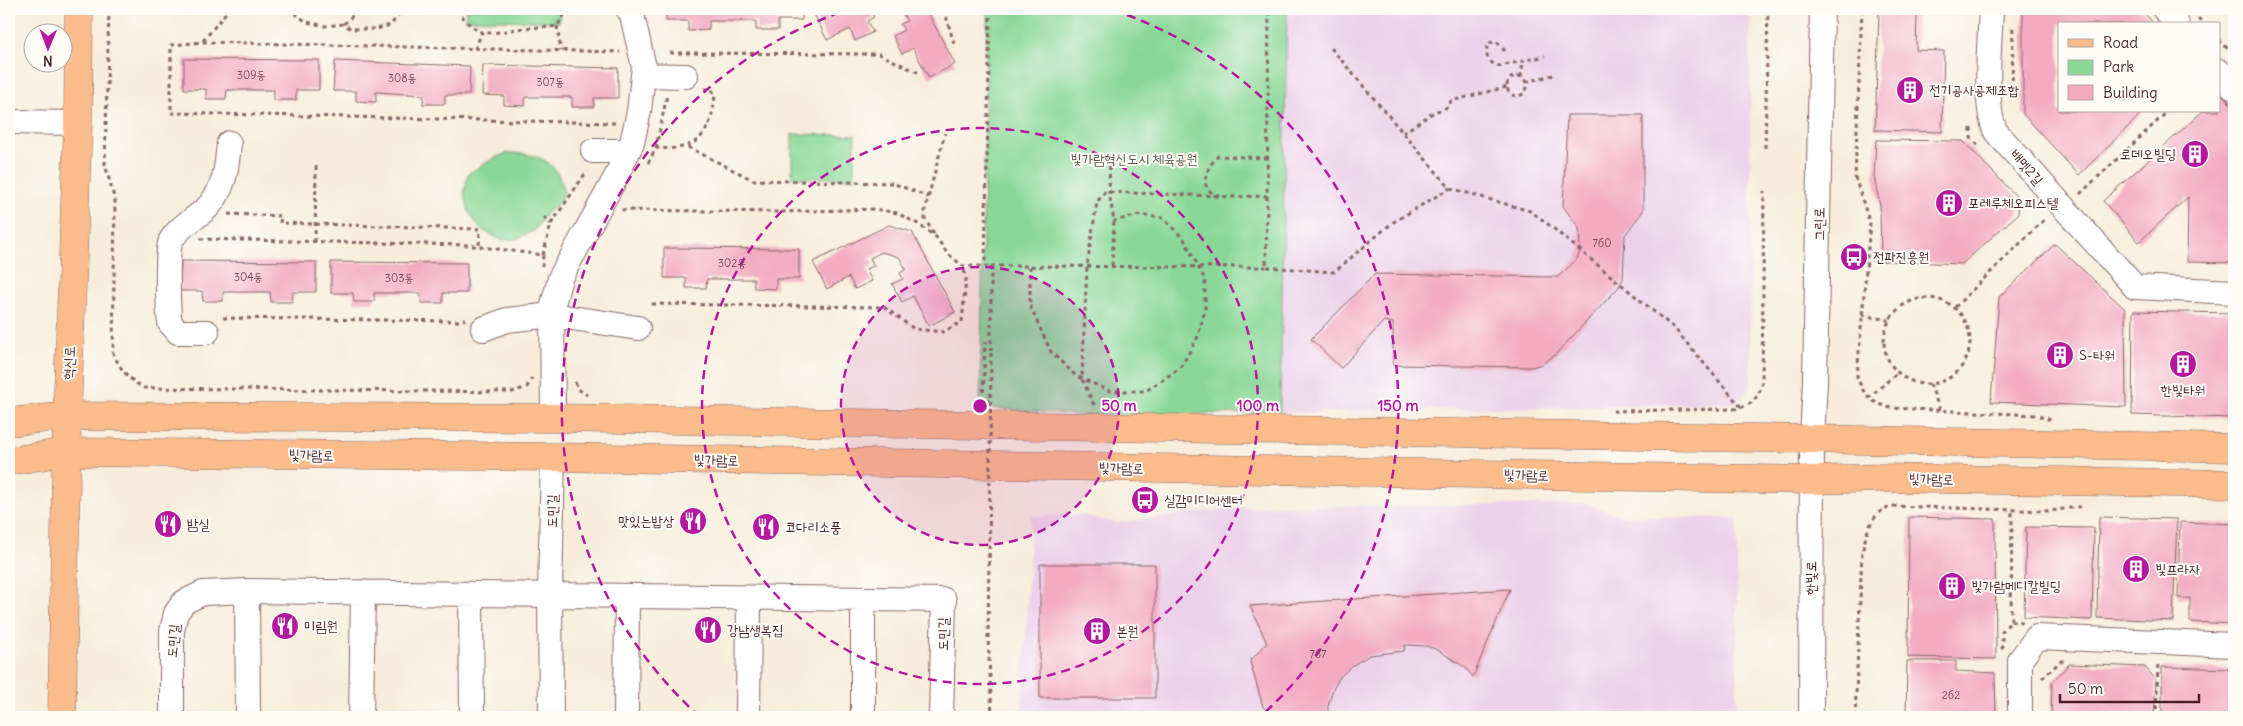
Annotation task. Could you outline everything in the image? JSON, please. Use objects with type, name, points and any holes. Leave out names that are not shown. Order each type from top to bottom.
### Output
[{"type":"main road","name":"혁신로","points":[[62,717],[67,452],[78,123],[79,9]]},
{"type":"main road","points":[[9,422],[68,416],[554,418],[2234,448]]},
{"type":"main road","name":"빛가람로","points":[[9,461],[67,452],[553,457],[1812,480],[1882,478],[2234,484]]},
{"type":"street","points":[[554,418],[552,315],[560,278],[615,179],[628,151],[639,111],[644,68],[632,15],[628,9]]},
{"type":"street","name":"그린로","points":[[1812,439],[1822,9]]},
{"type":"street","name":"배멧2길","points":[[1991,9],[1990,104],[1991,122],[1996,132],[2134,287],[2234,292]]},
{"type":"street","points":[[2164,9],[2175,22]]},
{"type":"street","points":[[2220,72],[2234,88]]},
{"type":"street","points":[[643,75],[682,84]]},
{"type":"street","points":[[9,122],[78,123]]},
{"type":"street","points":[[213,325],[178,332],[170,323],[170,242],[178,230],[208,207],[219,192],[227,172],[229,143]]},
{"type":"street","points":[[594,151],[628,151]]},
{"type":"street","points":[[475,323],[552,315],[638,328]]},
{"type":"street","name":"한빛로","points":[[1811,717],[1812,439]]},
{"type":"street","name":"도민길","points":[[551,717],[550,594],[553,457]]},
{"type":"street","points":[[248,591],[248,717]]},
{"type":"street","name":"도민길","points":[[172,717],[172,632],[176,613],[184,602],[203,593],[248,591],[944,600],[941,717]]},
{"type":"street","points":[[361,717],[363,592]]},
{"type":"street","points":[[471,594],[472,717]]},
{"type":"street","points":[[626,717],[627,596]]},
{"type":"street","points":[[748,717],[749,598]]},
{"type":"street","points":[[863,717],[864,599]]},
{"type":"street","points":[[2020,717],[2020,660],[2037,637],[2234,644]]},
{"type":"path","points":[[109,9],[105,164],[116,201],[113,353],[119,368],[130,380],[144,388],[512,392],[526,387]]},
{"type":"path","points":[[203,42],[229,9]]},
{"type":"path","points":[[288,9],[307,22],[325,26],[344,24],[359,9]]},
{"type":"path","points":[[344,24],[350,29],[376,29],[391,25],[402,9]]},
{"type":"path","points":[[457,9],[468,25],[487,34],[525,28],[557,26]]},
{"type":"path","points":[[561,51],[557,26],[568,9]]},
{"type":"path","points":[[944,9],[956,47]]},
{"type":"path","points":[[985,266],[990,9]]},
{"type":"path","points":[[1266,267],[1269,9]]},
{"type":"path","points":[[1765,148],[1768,9]]},
{"type":"path","points":[[1862,9],[1854,177],[1870,224],[1857,376],[1863,393],[1873,403],[1891,408],[2035,415],[2060,423]]},
{"type":"path","points":[[2012,100],[2013,18]]},
{"type":"path","points":[[475,49],[482,32]]},
{"type":"path","points":[[2220,41],[2234,55]]},
{"type":"path","points":[[621,124],[171,113],[171,45],[203,42],[628,53]]},
{"type":"path","points":[[1505,51],[1497,42],[1489,43],[1486,49],[1487,57],[1494,65],[1500,66],[1545,56]]},
{"type":"path","points":[[2229,50],[2234,45]]},
{"type":"path","points":[[1331,48],[1450,188],[1530,211],[1543,220],[1674,328],[1741,408]]},
{"type":"path","points":[[660,53],[879,54],[919,73]]},
{"type":"path","points":[[1521,77],[1523,61]]},
{"type":"path","points":[[1526,82],[1557,74]]},
{"type":"path","points":[[1507,88],[1511,78],[1521,77]]},
{"type":"path","points":[[1507,88],[1511,95],[1521,96],[1526,92],[1526,82],[1521,77]]},
{"type":"path","points":[[644,171],[656,148],[662,123],[664,101],[682,84],[711,89],[715,94],[714,108],[706,132],[687,146],[674,150],[656,148]]},
{"type":"path","points":[[1403,133],[1434,112],[1448,108],[1452,101],[1507,88]]},
{"type":"path","points":[[2079,194],[2167,112]]},
{"type":"path","points":[[652,304],[884,307],[914,329],[943,332],[962,322],[966,279],[962,266],[947,253],[925,219],[944,133]]},
{"type":"path","points":[[687,146],[753,180],[892,183],[929,197]]},
{"type":"path","points":[[1218,196],[1208,188],[1205,176],[1208,165],[1218,156],[1267,158]]},
{"type":"path","points":[[1110,158],[1109,192],[1114,221],[1112,267]]},
{"type":"path","points":[[315,242],[316,165]]},
{"type":"path","points":[[2072,187],[2085,201]]},
{"type":"path","points":[[962,266],[1266,267],[1334,272],[1392,223],[1450,188]]},
{"type":"path","points":[[1608,411],[1741,408],[1748,406],[1759,397],[1762,383],[1764,190]]},
{"type":"path","points":[[1087,410],[1096,410],[1082,379],[1087,266],[1097,202],[1105,192],[1267,196]]},
{"type":"path","points":[[627,203],[623,210],[799,212],[875,209],[897,213],[936,237]]},
{"type":"path","points":[[224,214],[281,216],[280,223],[480,229],[479,246]]},
{"type":"path","points":[[1030,266],[1030,306],[1051,352],[1076,376],[1110,391],[1146,391],[1180,368],[1197,340],[1205,312],[1204,280],[1184,239],[1163,218],[1139,214],[1114,221]]},
{"type":"path","points":[[544,217],[551,224]]},
{"type":"path","points":[[1955,307],[2044,220]]},
{"type":"path","points":[[196,239],[479,246],[543,255],[540,276]]},
{"type":"path","points":[[991,266],[988,637],[992,717]]},
{"type":"path","points":[[1924,297],[1938,298],[1955,307],[1963,315],[1969,327],[1971,341],[1968,355],[1962,368],[1951,378],[1930,384],[1909,381],[1897,373],[1888,361],[1884,348],[1884,333],[1889,320],[1898,308],[1910,301],[1924,297]]},
{"type":"path","points":[[1862,315],[1889,320]]},
{"type":"path","points":[[213,325],[459,321],[475,323]]},
{"type":"path","points":[[983,400],[985,343],[991,343]]},
{"type":"path","points":[[1868,398],[1897,373]]},
{"type":"path","points":[[1930,384],[1940,410]]},
{"type":"path","points":[[578,389],[588,396]]},
{"type":"path","points":[[973,401],[992,401]]},
{"type":"path","points":[[1855,717],[1862,552],[1867,530],[1882,509],[1892,506],[2050,511],[2090,505]]},
{"type":"path","points":[[2002,649],[2002,632],[2011,621],[2012,509]]},
{"type":"path","points":[[989,554],[989,565]]},
{"type":"path","points":[[2042,685],[2042,676],[2061,661],[2071,661]]},
{"type":"path","points":[[2148,661],[2168,661]]},
{"type":"path","points":[[2156,717],[2158,661]]},
{"type":"shaded area","points":[[1287,9],[1750,9],[1751,387],[1736,403],[1280,413]]},
{"type":"shaded area","points":[[1585,504],[1623,516],[1737,518],[1737,717],[1022,717],[1031,516],[1081,515],[1116,523],[1244,507]]},
{"type":"green space","points":[[466,9],[560,9],[559,22],[466,19]]},
{"type":"green space","name":"빛가람혁신도시 체육공원","points":[[987,9],[1287,9],[1280,413],[1078,415],[980,407]]},
{"type":"green space","points":[[792,134],[855,135],[854,178],[792,178]]},
{"type":"green space","points":[[507,153],[537,157],[552,166],[561,182],[564,194],[555,207],[548,211],[535,230],[517,239],[502,240],[480,229],[469,212],[464,193],[468,174],[494,158]]},
{"type":"building","points":[[666,9],[802,9],[802,20],[778,20],[778,30],[756,30],[756,21],[709,21],[709,30],[688,31],[688,21],[666,21]]},
{"type":"building","points":[[823,9],[870,9],[874,17],[867,21],[873,32],[855,41],[850,29],[827,40],[814,14]]},
{"type":"building","points":[[900,9],[926,9],[955,64],[929,78],[913,48],[902,54],[893,36],[904,30],[900,24],[907,21]]},
{"type":"building","points":[[2023,9],[2141,9],[2152,22],[2058,22],[2058,112],[2143,112],[2079,175],[2023,114]]},
{"type":"building","name":"전기공사공제조합","points":[[1879,12],[1917,13],[1916,50],[1944,51],[1942,132],[1875,130]]},
{"type":"building","points":[[184,59],[319,60],[319,90],[296,90],[296,100],[274,100],[274,90],[227,90],[226,99],[206,99],[206,89],[184,89]]},
{"type":"building","points":[[335,61],[470,66],[469,95],[445,95],[445,104],[423,104],[424,95],[376,92],[376,102],[356,101],[356,91],[333,91]]},
{"type":"building","points":[[483,65],[618,68],[618,98],[594,98],[594,107],[572,107],[572,97],[525,97],[525,106],[504,105],[504,96],[482,95]]},
{"type":"building","name":"로데오빌딩","points":[[2222,94],[2234,108],[2234,263],[2187,262],[2188,197],[2139,242],[2103,201],[2202,112],[2220,112],[2220,96]]},
{"type":"building","points":[[1567,115],[1643,115],[1643,211],[1625,235],[1623,279],[1618,288],[1555,355],[1542,364],[1532,367],[1393,365],[1393,323],[1384,321],[1341,368],[1311,339],[1375,274],[1558,277],[1577,259],[1580,251],[1579,228],[1563,206]]},
{"type":"building","name":"포레루체오피스텔","points":[[1876,140],[1963,141],[2019,199],[2018,214],[1962,264],[1881,261],[1880,206],[1874,177]]},
{"type":"building","points":[[889,225],[912,232],[955,312],[929,326],[913,296],[902,302],[892,284],[903,279],[900,273],[906,269],[899,257],[882,252],[870,258],[874,266],[866,269],[872,281],[855,289],[849,277],[827,289],[813,262]]},
{"type":"building","name":"S-타워","points":[[2055,244],[2125,309],[2126,407],[1991,402],[1999,297]]},
{"type":"building","points":[[664,248],[799,249],[799,279],[776,279],[776,289],[754,288],[754,279],[707,279],[706,288],[686,288],[686,278],[664,278]]},
{"type":"building","points":[[181,261],[316,262],[316,292],[293,292],[292,302],[271,302],[270,292],[223,292],[223,301],[203,301],[202,291],[180,291]]},
{"type":"building","points":[[331,262],[467,263],[467,293],[443,293],[443,303],[421,303],[421,293],[374,293],[374,302],[354,302],[353,293],[331,293]]},
{"type":"building","name":"한빛타워","points":[[2133,311],[2234,313],[2234,418],[2132,415]]},
{"type":"building","name":"빛가람메디칼빌딩","points":[[1909,517],[1995,519],[1996,659],[1908,657]]},
{"type":"building","name":"빛프라자","points":[[2099,517],[2177,519],[2173,621],[2097,618]]},
{"type":"building","points":[[2180,522],[2234,524],[2234,624],[2190,622],[2190,598],[2178,598]]},
{"type":"building","points":[[2026,527],[2094,528],[2092,620],[2024,617]]},
{"type":"building","name":"본원","points":[[1040,564],[1155,564],[1155,698],[1040,698]]},
{"type":"building","points":[[1510,589],[1473,677],[1466,668],[1438,650],[1426,646],[1405,645],[1404,651],[1370,655],[1353,665],[1340,677],[1333,689],[1328,706],[1328,717],[1275,717],[1263,707],[1250,661],[1267,643],[1250,606]]},
{"type":"building","points":[[1907,661],[1956,661],[1956,671],[1995,673],[1996,717],[1906,717]]},
{"type":"building","points":[[2069,664],[2145,667],[2156,680],[2154,717],[2051,717],[2052,682]]},
{"type":"building","points":[[2162,667],[2234,669],[2234,717],[2162,717]]},
{"type":"place","name":"전기공사공제조합","points":[[1910,90]]},
{"type":"place","name":"로데오빌딩","points":[[2195,154]]},
{"type":"place","name":"포레루체오피스텔","points":[[1949,203]]},
{"type":"place","name":"전파진흥원","points":[[1854,257]]},
{"type":"place","name":"S-타워","points":[[2060,355]]},
{"type":"place","name":"한빛타워","points":[[2183,364]]},
{"type":"place","name":"실감미디어센터","points":[[1145,500]]},
{"type":"place","name":"맛있는밥상","points":[[693,521]]},
{"type":"place","name":"밤실","points":[[168,524]]},
{"type":"place","name":"코다리소풍","points":[[766,527]]},
{"type":"place","name":"빛프라자","points":[[2136,569]]},
{"type":"place","name":"빛가람메디칼빌딩","points":[[1952,586]]},
{"type":"place","name":"미림원","points":[[285,626]]},
{"type":"place","name":"강남생복집","points":[[708,630]]},
{"type":"place","name":"본원","points":[[1097,631]]}]
